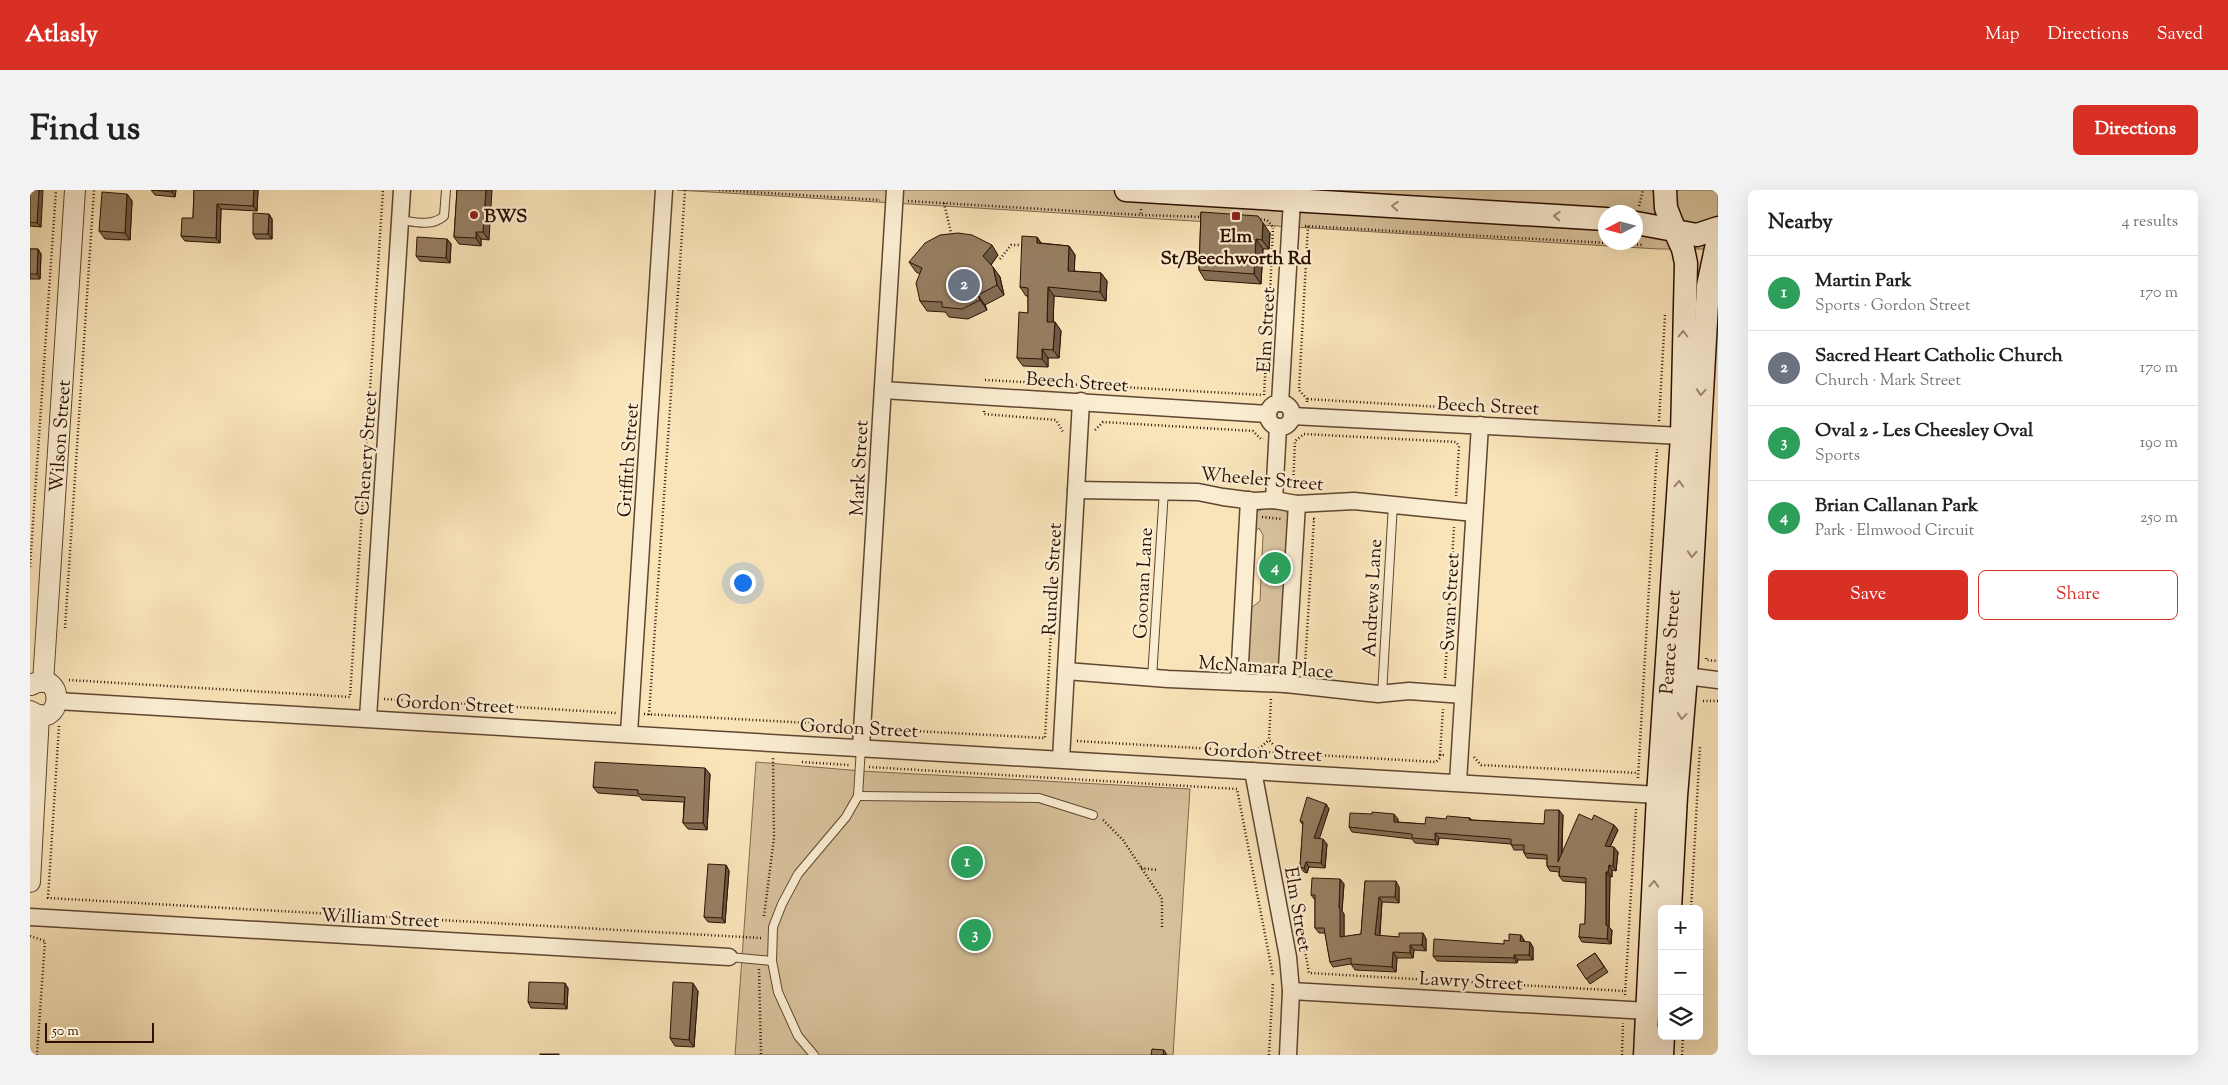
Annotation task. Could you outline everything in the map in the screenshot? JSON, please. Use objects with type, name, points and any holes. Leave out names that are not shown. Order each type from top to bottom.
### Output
[{"type":"main road","name":"Pearce Street","points":[[1665,190],[1666,208],[1683,250],[1686,264],[1690,436]]},
{"type":"main road","points":[[1134,191],[1290,195],[1598,218]]},
{"type":"main road","points":[[1643,224],[1697,235],[1718,228]]},
{"type":"main road","name":"Pearce Street","points":[[1645,1055],[1657,795],[1677,676],[1690,436],[1708,286],[1718,239]]},
{"type":"main road","name":"Pearce Street","points":[[1657,795],[1670,905]]},
{"type":"main road","points":[[1662,1055],[1663,1040]]},
{"type":"street","name":"Wilson Street","points":[[36,684],[75,190]]},
{"type":"street","name":"Chenery Street","points":[[368,718],[402,190]]},
{"type":"street","name":"Griffith Street","points":[[629,733],[664,190]]},
{"type":"street","name":"Mark Street","points":[[862,747],[895,195]]},
{"type":"street","name":"Elm Street","points":[[1280,402],[1290,195]]},
{"type":"street","name":"Beech Street","points":[[883,390],[1268,414]]},
{"type":"street","name":"Rundle Street","points":[[1061,759],[1082,402]]},
{"type":"street","points":[[1274,500],[1278,432],[1270,422],[1268,414],[1271,406],[1280,402],[1288,406],[1292,416],[1288,424],[1278,432]]},
{"type":"street","name":"Beech Street","points":[[1292,416],[1690,436]]},
{"type":"street","name":"Swan Street","points":[[1458,782],[1480,425]]},
{"type":"street","name":"Wheeler Street","points":[[1076,490],[1164,490],[1203,493],[1249,508],[1274,500],[1295,509],[1354,501],[1474,513]]},
{"type":"street","points":[[1239,681],[1249,508]]},
{"type":"street","points":[[1284,684],[1295,509]]},
{"type":"street","name":"McNamara Place","points":[[1066,671],[1152,678],[1284,684],[1337,691],[1382,694],[1409,692],[1463,695]]},
{"type":"street","points":[[1677,676],[1718,680]]},
{"type":"street","points":[[30,882],[35,713],[49,713],[61,701],[56,690],[48,683],[36,684]]},
{"type":"street","name":"Gordon Street","points":[[61,701],[1657,795]]},
{"type":"street","name":"Elm Street","points":[[1253,771],[1285,938],[1291,991],[1288,1055]]},
{"type":"street","name":"William Street","points":[[30,917],[729,957]]},
{"type":"street","name":"Lawry Street","points":[[1291,991],[1648,1010]]},
{"type":"lane","points":[[400,220],[420,223],[439,220],[444,216],[446,190]]},
{"type":"lane","name":"Goonan Lane","points":[[1152,678],[1164,490]]},
{"type":"lane","name":"Andrews Lane","points":[[1382,694],[1393,504]]},
{"type":"lane","points":[[814,1055],[798,1036],[778,992],[772,962],[774,927],[782,904],[798,874],[846,817],[858,796],[862,747]]},
{"type":"lane","points":[[858,796],[1039,798],[1093,815]]},
{"type":"lane","points":[[729,957],[772,962]]},
{"type":"path","points":[[30,567],[56,190]]},
{"type":"path","points":[[65,631],[94,190]]},
{"type":"path","points":[[383,190],[350,697],[62,680],[62,720],[59,724],[48,898],[761,938]]},
{"type":"path","points":[[649,715],[685,190]]},
{"type":"path","points":[[719,190],[878,200],[895,195],[944,203],[1207,218]]},
{"type":"path","points":[[1134,191],[1141,215]]},
{"type":"path","points":[[877,210],[878,200]]},
{"type":"path","points":[[944,203],[953,243]]},
{"type":"path","points":[[1247,219],[1267,220],[1273,227],[1290,225],[1598,243]]},
{"type":"path","points":[[1307,400],[1299,390],[1308,226]]},
{"type":"path","points":[[1000,259],[1011,245],[1028,245]]},
{"type":"path","points":[[1622,1055],[1625,991],[1657,795],[1638,773],[1665,312]]},
{"type":"path","points":[[976,379],[1264,395]]},
{"type":"path","points":[[985,396],[984,414],[1056,420],[1063,430],[1062,440]]},
{"type":"path","points":[[1094,431],[1103,422],[1254,431],[1261,440],[1267,435],[1278,432],[1295,441]]},
{"type":"path","points":[[863,728],[1436,762],[1440,758],[1459,446],[1456,442],[1304,434],[1295,441]]},
{"type":"path","points":[[1295,441],[1295,509]]},
{"type":"path","points":[[1249,508],[1295,509],[1314,519],[1305,665],[1284,684],[1269,740],[1256,751]]},
{"type":"path","points":[[1045,738],[1058,519]]},
{"type":"path","points":[[369,698],[846,727],[847,717]]},
{"type":"path","points":[[1702,710],[1703,701],[1718,701]]},
{"type":"path","points":[[1269,740],[1281,753]]},
{"type":"path","points":[[1690,905],[1700,740]]},
{"type":"path","points":[[764,920],[774,838],[772,776],[774,742]]},
{"type":"path","points":[[1440,755],[1475,757],[1482,765],[1638,773]]},
{"type":"path","points":[[793,761],[1237,788],[1274,978],[1269,1055]]},
{"type":"path","points":[[1093,815],[1105,821],[1122,840],[1162,899],[1162,928]]},
{"type":"path","points":[[1141,868],[1158,870]]},
{"type":"path","points":[[761,1055],[758,961],[763,929]]},
{"type":"path","points":[[30,936],[45,941],[37,1055]]},
{"type":"path","points":[[1266,937],[1303,940],[1308,973],[1625,991]]},
{"type":"path","points":[[1682,1055],[1683,1040]]},
{"type":"shaded area","points":[[677,190],[1718,190],[1718,249],[1643,248],[1643,205],[1598,205],[1598,245]]},
{"type":"shaded area","points":[[1265,508],[1285,510],[1290,517],[1280,670],[1270,675],[1262,676],[1251,673],[1246,665],[1247,611],[1260,601],[1263,535],[1259,528],[1252,535],[1256,512]]},
{"type":"shaded area","points":[[756,762],[861,771],[1190,789],[1173,1055],[735,1055]]},
{"type":"building","points":[[30,190],[39,190],[37,223],[30,222]]},
{"type":"building","points":[[151,190],[172,190],[172,192]]},
{"type":"building","points":[[194,190],[254,190],[253,206],[217,204],[216,238],[181,236],[182,218],[193,218]]},
{"type":"building","points":[[457,190],[486,190],[483,232],[476,232],[476,238],[454,237]]},
{"type":"building","points":[[102,192],[127,194],[125,233],[99,231]]},
{"type":"building","points":[[1201,212],[1258,216],[1263,223],[1262,240],[1256,239],[1254,274],[1199,270]]},
{"type":"building","points":[[253,213],[269,214],[268,234],[253,234]]},
{"type":"building","points":[[958,233],[972,235],[992,245],[983,256],[993,267],[997,285],[978,295],[980,300],[962,309],[942,307],[942,302],[920,301],[916,283],[922,268],[909,262],[925,243],[940,235]]},
{"type":"building","points":[[1022,236],[1037,237],[1037,243],[1069,246],[1068,271],[1101,273],[1100,292],[1048,287],[1047,322],[1055,322],[1053,350],[1042,349],[1042,359],[1017,358],[1019,312],[1028,313],[1028,288],[1020,287]]},
{"type":"building","points":[[417,237],[447,239],[446,258],[416,256]]},
{"type":"building","points":[[30,249],[38,249],[37,274],[30,274]]},
{"type":"building","points":[[595,762],[705,768],[703,823],[683,823],[685,797],[638,794],[638,790],[593,787]]},
{"type":"building","points":[[1307,797],[1326,804],[1314,838],[1323,839],[1321,863],[1306,862],[1304,868],[1300,867],[1303,822],[1300,821]]},
{"type":"building","points":[[1545,810],[1559,810],[1558,862],[1579,814],[1592,820],[1594,815],[1614,825],[1605,846],[1614,847],[1613,866],[1609,865],[1608,872],[1606,872],[1607,939],[1579,937],[1580,924],[1585,924],[1586,878],[1559,876],[1560,867],[1547,866],[1547,855],[1524,853],[1524,845],[1511,845],[1511,839],[1435,833],[1435,840],[1412,838],[1412,834],[1349,827],[1350,813],[1372,814],[1372,812],[1394,814],[1394,822],[1425,824],[1426,817],[1446,819],[1447,816],[1470,818],[1469,820],[1544,824]]},
{"type":"building","points":[[708,864],[726,865],[722,918],[704,917]]},
{"type":"building","points":[[1312,878],[1340,879],[1340,937],[1361,934],[1365,881],[1396,881],[1395,897],[1379,897],[1375,935],[1399,937],[1399,933],[1423,933],[1422,945],[1410,945],[1410,953],[1393,952],[1392,967],[1351,964],[1351,958],[1330,962],[1324,928],[1315,928],[1315,895],[1311,895]]},
{"type":"building","points":[[1509,934],[1521,935],[1520,941],[1530,942],[1529,955],[1514,955],[1514,958],[1433,956],[1434,939],[1504,944],[1504,940],[1509,941]]},
{"type":"building","points":[[1595,953],[1604,967],[1586,979],[1577,965]]},
{"type":"building","points":[[529,982],[565,983],[564,1004],[528,1002]]},
{"type":"building","points":[[673,982],[693,983],[689,1040],[670,1038]]},
{"type":"building","points":[[1152,1049],[1164,1050],[1163,1055],[1151,1055]]},
{"type":"building","points":[[559,1054],[559,1055],[540,1055]]},
{"type":"place","name":"BWS","points":[[474,215]]},
{"type":"place","name":"Elm St/Beechworth Rd","points":[[1236,216]]},
{"type":"place","name":"Sacred Heart Catholic Church","points":[[964,285]]},
{"type":"place","name":"Brian Callanan Park","points":[[1275,568]]},
{"type":"place","name":"Martin Park","points":[[967,862]]},
{"type":"place","name":"Oval 2 - Les Cheesley Oval","points":[[975,935]]}]
